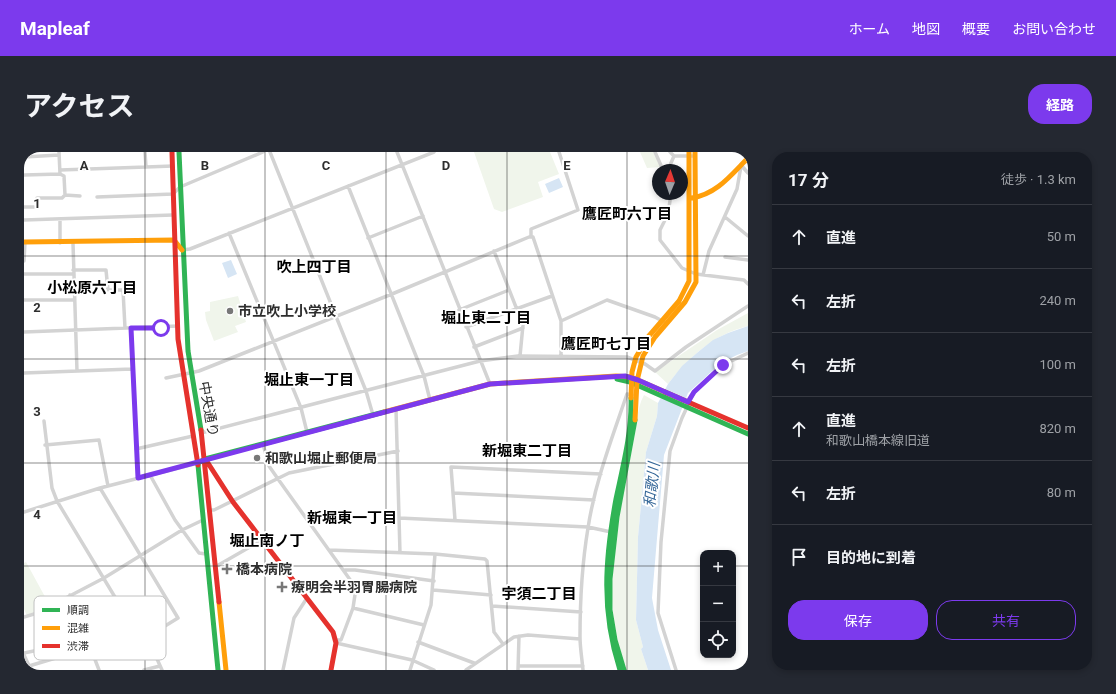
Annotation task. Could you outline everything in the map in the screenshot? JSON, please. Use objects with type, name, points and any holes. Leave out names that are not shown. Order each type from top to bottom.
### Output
[{"type":"main road","name":"中央通り","points":[[172,152],[178,326],[183,374],[198,463],[218,670]]},
{"type":"main road","name":"中央通り","points":[[179,152],[186,339],[205,460],[226,670]]},
{"type":"main road","points":[[620,670],[613,653],[607,625],[607,568],[631,420],[632,395],[641,362],[645,351],[690,296],[696,282],[689,154]]},
{"type":"main road","points":[[624,670],[617,652],[611,625],[610,599],[613,532],[635,423],[635,360],[644,342],[684,292],[689,281],[695,154]]},
{"type":"main road","points":[[692,198],[712,193],[748,158]]},
{"type":"main road","points":[[24,242],[72,243],[174,240],[182,250]]},
{"type":"main road","points":[[198,463],[307,432],[490,384],[574,379],[616,379],[635,382],[748,434]]},
{"type":"main road","points":[[686,405],[748,428]]},
{"type":"main road","points":[[205,460],[233,502],[328,623],[336,641],[331,670]]},
{"type":"street","points":[[146,152],[146,166]]},
{"type":"street","points":[[97,197],[173,194],[180,187],[263,152]]},
{"type":"street","points":[[270,152],[337,316],[366,391],[373,415]]},
{"type":"street","points":[[397,152],[459,310],[490,384]]},
{"type":"street","points":[[182,250],[434,152]]},
{"type":"street","points":[[559,152],[578,210],[532,229],[531,237],[533,237],[561,321],[561,356]]},
{"type":"street","points":[[655,152],[660,164]]},
{"type":"street","points":[[670,152],[674,156]]},
{"type":"street","points":[[24,157],[59,153],[60,174]]},
{"type":"street","points":[[674,156],[695,154]]},
{"type":"street","points":[[671,164],[674,156]]},
{"type":"street","points":[[741,164],[748,173]]},
{"type":"street","points":[[703,275],[709,251],[737,188],[741,164]]},
{"type":"street","points":[[60,170],[173,166]]},
{"type":"street","points":[[24,175],[60,174],[64,176],[65,195]]},
{"type":"street","points":[[348,186],[424,376],[430,400]]},
{"type":"street","points":[[37,198],[62,198],[65,195],[80,196]]},
{"type":"street","points":[[670,200],[668,214],[660,230],[660,240],[682,268],[696,274],[744,280],[748,284]]},
{"type":"street","points":[[24,207],[34,207]]},
{"type":"street","points":[[24,220],[173,215]]},
{"type":"street","points":[[368,238],[423,216]]},
{"type":"street","points":[[725,217],[748,236]]},
{"type":"street","points":[[60,219],[60,243]]},
{"type":"street","points":[[229,233],[301,408],[307,432]]},
{"type":"street","points":[[166,378],[199,371],[531,237]]},
{"type":"street","points":[[24,242],[24,261]]},
{"type":"street","points":[[72,243],[77,372]]},
{"type":"street","points":[[494,251],[523,328],[520,356]]},
{"type":"street","points":[[725,257],[748,260]]},
{"type":"street","points":[[24,274],[106,270],[108,290],[123,290],[126,328]]},
{"type":"street","points":[[459,310],[509,290]]},
{"type":"street","points":[[466,327],[552,296]]},
{"type":"street","points":[[24,300],[74,300]]},
{"type":"street","points":[[561,321],[607,300],[667,324]]},
{"type":"street","points":[[201,433],[480,361],[520,356],[627,357],[641,362],[655,371],[686,347],[748,306]]},
{"type":"street","points":[[24,332],[178,326]]},
{"type":"street","points":[[131,328],[138,478]]},
{"type":"street","points":[[474,347],[523,328]]},
{"type":"street","points":[[676,670],[659,620],[658,594],[670,451],[686,405],[694,392],[723,365],[748,353]]},
{"type":"street","points":[[24,373],[132,369]]},
{"type":"street","points":[[519,636],[518,668],[583,668],[580,639],[582,581],[588,527],[607,451],[627,394],[632,395]]},
{"type":"street","points":[[396,409],[400,553]]},
{"type":"street","points":[[44,421],[45,445],[52,488],[57,502],[115,596]]},
{"type":"street","points":[[136,449],[193,436]]},
{"type":"street","points":[[45,445],[99,440],[108,486]]},
{"type":"street","points":[[263,444],[270,466],[278,479],[356,588],[353,608],[341,640],[336,641]]},
{"type":"street","points":[[210,510],[214,510],[233,502],[290,473],[398,451]]},
{"type":"street","points":[[24,512],[100,488],[198,463]]},
{"type":"street","points":[[455,520],[451,467],[601,474]]},
{"type":"street","points":[[150,475],[182,530],[199,554],[206,554]]},
{"type":"street","points":[[100,488],[165,596]]},
{"type":"street","points":[[453,493],[594,500]]},
{"type":"street","points":[[399,518],[588,527],[613,532]]},
{"type":"street","points":[[70,595],[104,578],[182,530],[203,520]]},
{"type":"street","points":[[215,566],[262,540]]},
{"type":"street","points":[[329,550],[436,554],[485,559],[487,561],[494,632],[503,644]]},
{"type":"street","points":[[410,670],[412,660],[431,606],[436,554]]},
{"type":"street","points":[[344,570],[355,570],[434,581]]},
{"type":"street","points":[[433,590],[491,595]]},
{"type":"street","points":[[166,598],[178,618],[166,625]]},
{"type":"street","points":[[283,670],[294,618],[307,598]]},
{"type":"street","points":[[492,606],[581,612]]},
{"type":"street","points":[[353,608],[424,624]]},
{"type":"street","points":[[24,617],[34,614]]},
{"type":"street","points":[[466,670],[474,663],[514,637],[580,639]]},
{"type":"street","points":[[336,641],[412,660],[434,670]]},
{"type":"street","points":[[418,642],[474,663]]},
{"type":"street","points":[[34,652],[24,654],[30,668],[51,660]]},
{"type":"street","points":[[95,660],[99,670]]},
{"type":"street","points":[[144,670],[161,668]]},
{"type":"shaded area","points":[[474,152],[550,152],[559,174],[538,182],[543,197],[502,212],[494,209]]},
{"type":"shaded area","points":[[640,152],[653,152],[659,164],[652,164],[652,168],[647,168]]},
{"type":"shaded area","points":[[238,296],[246,322],[235,326],[238,332],[214,341],[206,320],[205,312],[210,311],[210,302]]},
{"type":"shaded area","points":[[748,313],[748,326],[724,335],[703,348],[676,374],[668,384],[655,372],[717,330]]},
{"type":"shaded area","points":[[644,395],[658,403],[657,416],[646,452],[638,537],[636,620],[643,647],[641,649],[648,670],[626,670],[618,643],[613,615],[612,587],[617,529],[638,413]]},
{"type":"shaded area","points":[[26,562],[45,596],[34,596],[34,614],[27,616],[24,609],[24,563]]},
{"type":"water","points":[[559,178],[563,187],[549,193],[545,184]]},
{"type":"water","points":[[231,260],[237,274],[228,278],[222,263]]},
{"type":"water","name":"和歌川","points":[[748,326],[748,351],[721,363],[688,393],[664,455],[652,598],[658,630],[671,670],[648,670],[641,649],[643,647],[636,620],[638,537],[646,452],[657,416],[658,403],[668,384],[682,366],[698,352],[713,340]]},
{"type":"traffic: fast","points":[[179,152],[188,351],[201,430]]},
{"type":"traffic: fast","points":[[617,379],[630,382],[748,434]]},
{"type":"traffic: fast","points":[[620,670],[614,648],[607,606],[607,564],[612,521],[629,436],[631,398]]},
{"type":"traffic: fast","points":[[198,463],[205,459],[384,412]]},
{"type":"traffic: fast","points":[[624,670],[615,640],[610,610],[610,579],[617,517],[635,420]]},
{"type":"traffic: fast","points":[[198,465],[218,670]]},
{"type":"traffic: slow","points":[[631,398],[632,372],[636,357],[648,337],[679,301],[689,281],[689,152]]},
{"type":"traffic: slow","points":[[635,420],[637,381],[643,356],[655,337],[685,302],[696,282],[695,152]]},
{"type":"traffic: slow","points":[[692,198],[701,196],[716,188],[748,158]]},
{"type":"traffic: slow","points":[[24,242],[174,240],[182,250]]},
{"type":"traffic: slow","points":[[384,412],[490,384],[616,376],[631,377],[665,392]]},
{"type":"traffic: slow","points":[[219,602],[226,670]]},
{"type":"traffic: jam","points":[[172,152],[178,339],[198,465]]},
{"type":"traffic: jam","points":[[665,392],[748,428]]},
{"type":"traffic: jam","points":[[201,430],[219,602]]},
{"type":"traffic: jam","points":[[206,460],[233,502],[333,632],[336,643],[331,670]]},
{"type":"place","name":"市立吹上小学校","points":[[230,311]]},
{"type":"place","name":"和歌山堀止郵便局","points":[[257,458]]},
{"type":"place","name":"橋本病院","points":[[227,569]]},
{"type":"place","name":"療明会半羽胃腸病院","points":[[282,587]]},
{"type":"district","name":"鷹匠町六丁目","points":[[627,214]]},
{"type":"district","name":"吹上四丁目","points":[[314,267]]},
{"type":"district","name":"小松原六丁目","points":[[92,288]]},
{"type":"district","name":"堀止東二丁目","points":[[486,318]]},
{"type":"district","name":"鷹匠町七丁目","points":[[606,344]]},
{"type":"district","name":"堀止東一丁目","points":[[309,380]]},
{"type":"district","name":"新堀東二丁目","points":[[527,451]]},
{"type":"district","name":"新堀東一丁目","points":[[352,518]]},
{"type":"district","name":"堀止南ノ丁","points":[[267,541]]},
{"type":"district","name":"宇須二丁目","points":[[539,594]]},
{"type":"route","points":[[161,328],[131,328],[138,478],[490,384],[625,376],[631,377],[688,402],[694,392],[708,377],[723,365]]}]
